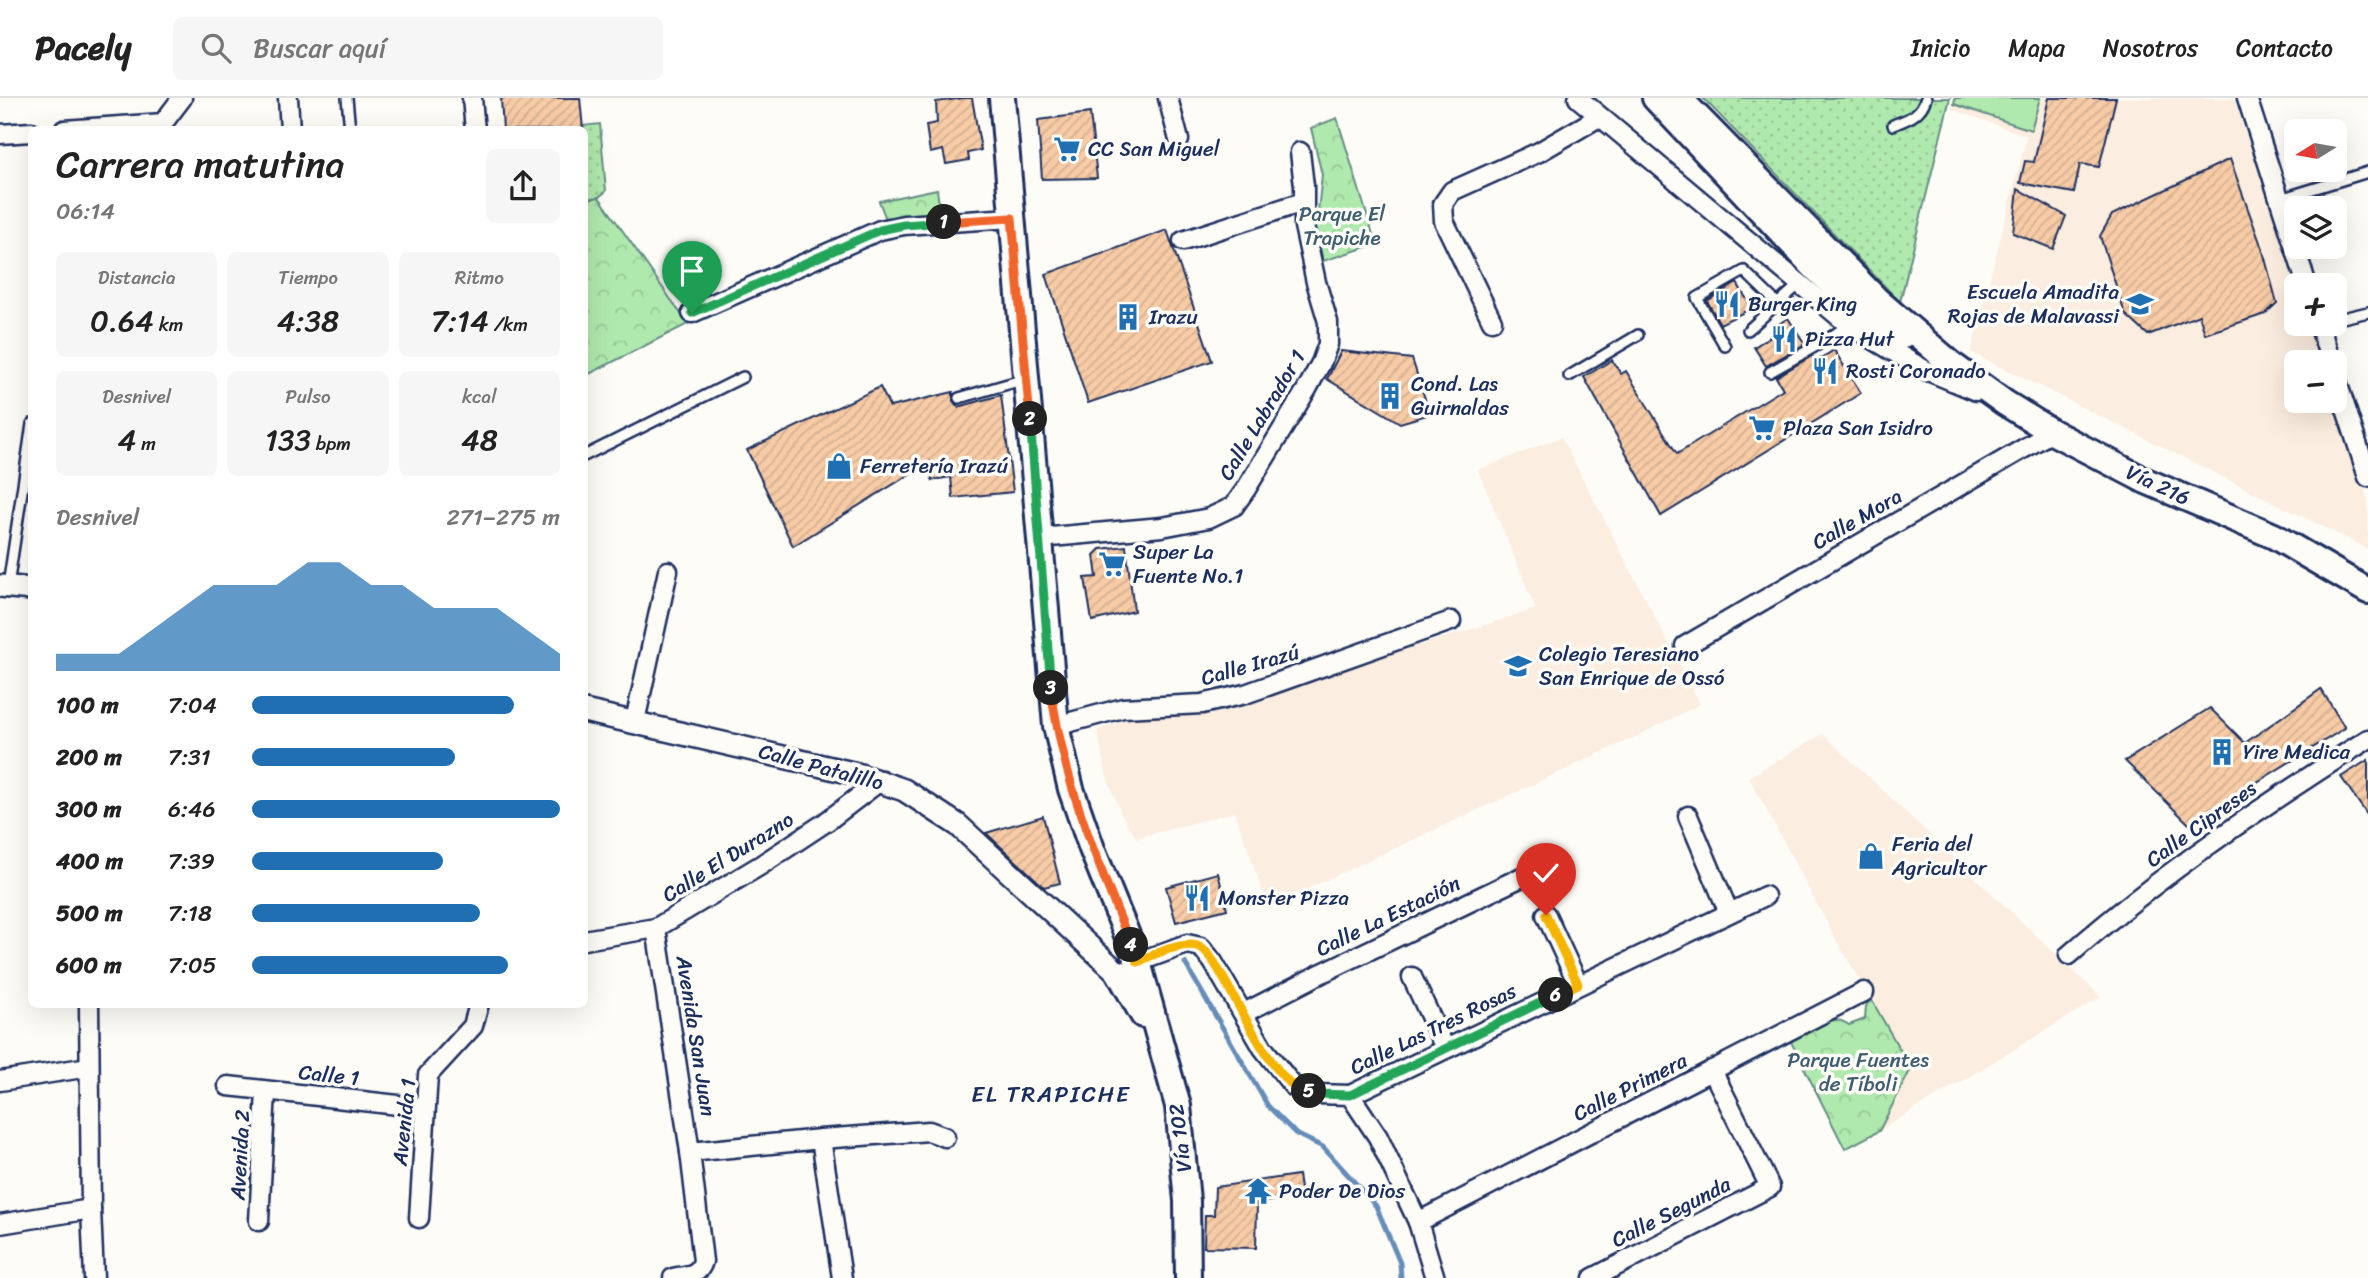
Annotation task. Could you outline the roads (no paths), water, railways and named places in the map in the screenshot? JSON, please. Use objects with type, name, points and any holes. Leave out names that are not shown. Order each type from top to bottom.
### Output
[{"type":"main road","points":[[1002,98],[1056,726],[1071,789],[1128,968],[1144,1016],[1166,1061]]},
{"type":"main road","name":"Vía 216","points":[[1655,98],[1807,276],[1856,319],[1955,367]]},
{"type":"main road","name":"Vía 216","points":[[1679,98],[1876,299],[1955,367],[2005,403],[2052,432],[2146,481],[2274,536],[2368,591]]},
{"type":"main road","name":"Vía 102","points":[[1128,968],[1150,1002],[1178,1106],[1187,1201],[1188,1278]]},
{"type":"street","points":[[164,126],[182,98]]},
{"type":"street","points":[[288,98],[290,126]]},
{"type":"street","points":[[472,98],[475,126]]},
{"type":"street","points":[[1168,98],[1179,141]]},
{"type":"street","points":[[1578,98],[1681,183],[1807,276]]},
{"type":"street","points":[[2247,98],[2303,273]]},
{"type":"street","points":[[1492,321],[1444,221],[1443,204],[1452,191],[1539,152],[1598,117]]},
{"type":"street","points":[[0,134],[28,132]]},
{"type":"street","name":"Calle Labrador 1","points":[[1040,538],[1162,527],[1209,518],[1234,506],[1307,389],[1328,344],[1328,322],[1304,226],[1300,152]]},
{"type":"street","points":[[1183,241],[1303,202]]},
{"type":"street","points":[[692,313],[880,230],[904,225],[1012,218]]},
{"type":"street","points":[[1856,319],[1923,369],[2005,403]]},
{"type":"street","points":[[2347,407],[2364,453],[2368,477]]},
{"type":"street","name":"Calle Mora","points":[[1685,646],[2052,432]]},
{"type":"street","points":[[635,721],[668,571]]},
{"type":"street","points":[[4,586],[28,589]]},
{"type":"street","name":"Calle Irazú","points":[[1056,726],[1123,708],[1202,704],[1245,694],[1451,621]]},
{"type":"street","name":"Calle Patalillo","points":[[588,712],[881,780],[904,790],[958,825],[1128,968]]},
{"type":"street","name":"Calle Cipreses","points":[[2069,956],[2117,913],[2275,798],[2368,738]]},
{"type":"street","name":"Calle El Durazno","points":[[588,939],[656,928],[761,865],[826,822],[881,780]]},
{"type":"street","points":[[1688,816],[1729,913]]},
{"type":"street","name":"Calle La Estación","points":[[1244,1013],[1553,862]]},
{"type":"street","name":"Calle Las Tres Rosas","points":[[1350,1095],[1765,896]]},
{"type":"street","points":[[1546,915],[1578,984]]},
{"type":"street","name":"Avenida San Juan","points":[[656,928],[690,1152],[703,1261],[695,1274],[673,1278]]},
{"type":"street","points":[[1128,968],[1187,944],[1201,947],[1213,962],[1263,1048],[1293,1086],[1317,1094],[1350,1095],[1378,1137],[1418,1222],[1435,1278]]},
{"type":"street","points":[[1412,977],[1446,1048]]},
{"type":"street","name":"Calle Primera","points":[[1418,1222],[1864,992]]},
{"type":"street","points":[[89,1008],[94,1278]]},
{"type":"street","name":"Avenida 1","points":[[419,1218],[428,1075],[473,1026],[478,1008]]},
{"type":"street","points":[[0,1081],[89,1067]]},
{"type":"street","name":"Calle Segunda","points":[[1593,1278],[1770,1187],[1712,1070]]},
{"type":"street","name":"Calle 1","points":[[228,1086],[425,1108]]},
{"type":"street","name":"Avenida 2","points":[[259,1221],[266,1091]]},
{"type":"street","points":[[690,1152],[929,1131],[945,1137]]},
{"type":"street","points":[[821,1139],[842,1278]]},
{"type":"street","points":[[0,1224],[91,1209]]},
{"type":"lane","points":[[347,98],[350,126]]},
{"type":"lane","points":[[1893,125],[1914,117],[1926,98]]},
{"type":"lane","points":[[2280,199],[2368,172]]},
{"type":"lane","points":[[1725,346],[1697,298],[1744,271],[1778,304]]},
{"type":"lane","points":[[1748,330],[1807,276]]},
{"type":"lane","points":[[2347,317],[2368,312]]},
{"type":"lane","points":[[1770,372],[1825,341],[1856,319]]},
{"type":"lane","points":[[1569,376],[1637,335]]},
{"type":"lane","points":[[588,454],[743,377]]},
{"type":"lane","points":[[959,398],[1026,379]]},
{"type":"lane","points":[[4,586],[28,447]]},
{"type":"waterway","points":[[1185,963],[1268,1106],[1296,1134],[1323,1147],[1376,1206],[1400,1263],[1401,1278]]},
{"type":"place","name":"CC San Miguel","points":[[1067,149]]},
{"type":"place","name":"Burger King","points":[[1727,304]]},
{"type":"place","name":"Escuela Amadita Rojas de Malavassi","points":[[2140,304]]},
{"type":"place","name":"Irazu","points":[[1128,317]]},
{"type":"place","name":"Pizza Hut","points":[[1784,339]]},
{"type":"place","name":"Rosti Coronado","points":[[1825,371]]},
{"type":"place","name":"Cond. Las Guirnaldas","points":[[1390,396]]},
{"type":"place","name":"Plaza San Isidro","points":[[1762,428]]},
{"type":"place","name":"Ferretería Irazú","points":[[839,466]]},
{"type":"place","name":"Super La Fuente No.1","points":[[1112,564]]},
{"type":"place","name":"Colegio Teresiano San Enrique de Ossó","points":[[1518,666]]},
{"type":"place","name":"Yire Medica","points":[[2222,752]]},
{"type":"place","name":"Feria del Agricultor","points":[[1871,856]]},
{"type":"place","name":"Monster Pizza","points":[[1197,898]]},
{"type":"place","name":"Poder De Dios","points":[[1258,1191]]},
{"type":"district","name":"EL TRAPICHE","points":[[1051,1094]]},
{"type":"park label","name":"Parque El Trapiche","points":[[1342,226]]},
{"type":"park label","name":"Parque Fuentes de Tíboli","points":[[1858,1072]]}]
